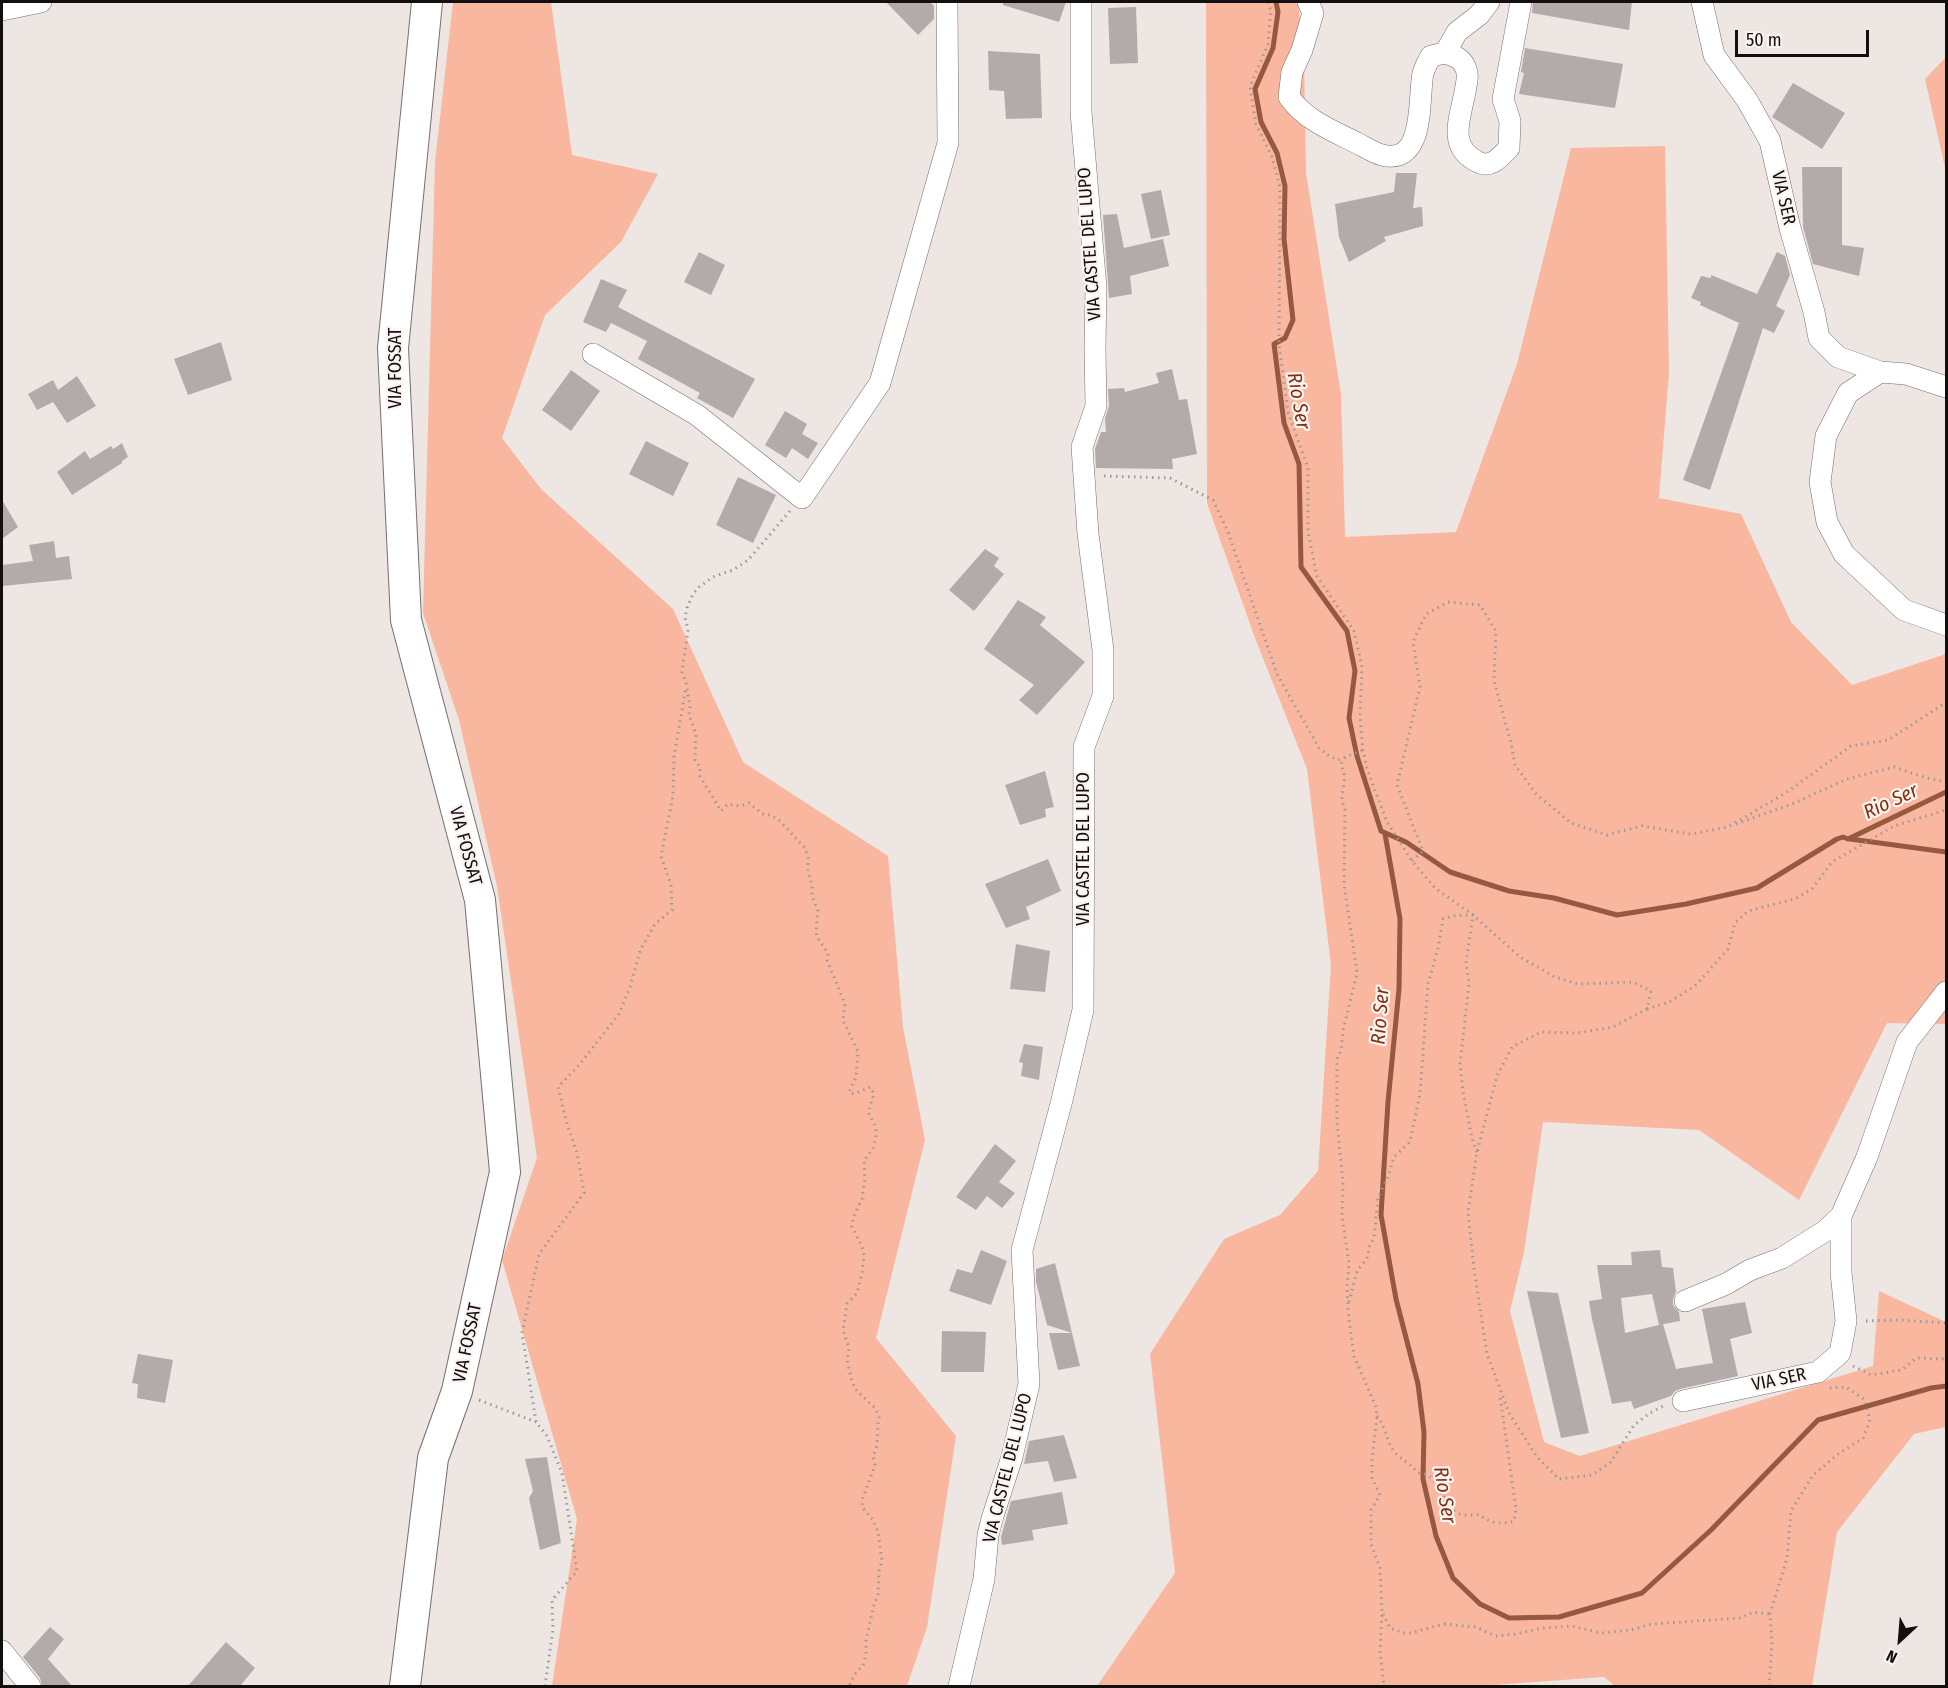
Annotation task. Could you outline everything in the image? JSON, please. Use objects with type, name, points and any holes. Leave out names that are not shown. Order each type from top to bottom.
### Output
[{"type":"street","points":[[2,10],[41,2]]},
{"type":"street","name":"VIA FOSSAT","points":[[405,1686],[432,1458],[457,1391],[506,1172],[480,900],[406,620],[393,348],[427,2]]},
{"type":"street","points":[[593,354],[697,415],[802,498],[880,383],[948,143],[947,2]]},
{"type":"street","name":"VIA CASTEL DEL LUPO","points":[[959,1686],[984,1579],[990,1527],[1012,1457],[1029,1384],[1022,1250],[1061,1104],[1083,1010],[1084,747],[1103,696],[1103,650],[1088,534],[1082,447],[1096,406],[1096,288],[1081,112],[1081,2]]},
{"type":"street","points":[[1308,2],[1313,13],[1302,51],[1292,72],[1289,97],[1297,107],[1322,126],[1381,155],[1394,157],[1409,149],[1416,135],[1424,71],[1431,56],[1445,53],[1459,57],[1467,70],[1467,82],[1456,137],[1467,157],[1483,165],[1496,162],[1509,148],[1510,121],[1503,99],[1521,2]]},
{"type":"street","points":[[1445,53],[1457,32],[1479,15],[1489,2]]},
{"type":"street","name":"VIA SER","points":[[1702,2],[1714,55],[1747,100],[1770,141],[1819,338],[1838,357],[1881,372],[1906,374],[1947,387]]},
{"type":"street","points":[[1881,372],[1848,393],[1826,436],[1820,482],[1827,522],[1844,554],[1904,610],[1947,625]]},
{"type":"street","name":"VIA SER","points":[[1685,1302],[1726,1284],[1750,1270],[1782,1258],[1825,1231],[1841,1216],[1867,1157],[1907,1042],[1947,992]]},
{"type":"street","name":"VIA SER","points":[[1683,1401],[1818,1372],[1840,1353],[1846,1321],[1841,1272],[1841,1216]]},
{"type":"street","points":[[2,1651],[30,1686]]},
{"type":"path","points":[[1268,2],[1271,11],[1268,44],[1250,87],[1256,124],[1272,157],[1280,188],[1279,345],[1288,412],[1308,468],[1308,532],[1317,576],[1354,630],[1362,667],[1361,751],[1367,769],[1387,822],[1412,861],[1435,888],[1473,915],[1520,957],[1555,977],[1578,984],[1633,982],[1651,991],[1647,1009]]},
{"type":"path","points":[[1084,476],[1170,478],[1214,500],[1228,532],[1277,674],[1319,748],[1338,760],[1361,751]]},
{"type":"path","points":[[802,498],[748,561],[733,570],[713,577],[699,586],[693,594],[685,617],[688,630],[682,672],[686,682],[690,716],[696,734],[695,760],[700,767],[700,777],[715,803],[721,811],[728,804],[740,806],[749,803],[763,814],[771,815],[779,820],[805,848],[812,896],[818,911],[817,937],[828,952],[827,960],[830,970],[837,981],[845,1004],[843,1020],[858,1052],[856,1077],[849,1092],[854,1094],[870,1087],[874,1094],[868,1112],[876,1126],[876,1137],[873,1148],[864,1161],[865,1179],[862,1199],[853,1218],[852,1227],[862,1246],[864,1256],[862,1274],[857,1293],[847,1304],[843,1331],[849,1348],[847,1360],[850,1378],[855,1389],[875,1408],[879,1417],[877,1445],[873,1457],[875,1465],[862,1507],[873,1520],[878,1532],[882,1561],[878,1595],[866,1641],[866,1654],[849,1686]]},
{"type":"path","points":[[1412,861],[1424,851],[1397,785],[1420,687],[1413,642],[1426,614],[1448,602],[1480,605],[1496,632],[1494,681],[1515,765],[1537,795],[1571,823],[1607,835],[1642,826],[1691,834],[1728,827],[1792,804],[1847,779],[1894,767],[1947,782]]},
{"type":"path","points":[[545,1686],[553,1629],[552,1600],[577,1571],[562,1473],[547,1436],[536,1422],[522,1333],[539,1254],[584,1193],[577,1153],[558,1087],[579,1065],[619,1014],[630,987],[640,951],[655,924],[672,910],[671,885],[661,856],[673,796],[674,756],[686,682]]},
{"type":"path","points":[[1728,827],[1787,792],[1851,746],[1887,740],[1942,705],[1947,705]]},
{"type":"path","points":[[1346,757],[1341,764],[1344,775],[1341,801],[1345,810],[1344,884],[1357,973],[1343,1031],[1341,1051],[1337,1059],[1337,1121],[1343,1183],[1342,1217],[1349,1263],[1348,1306],[1354,1356],[1376,1407],[1377,1416],[1372,1478],[1380,1495],[1371,1510],[1371,1544],[1380,1568],[1382,1612],[1380,1652],[1384,1686]]},
{"type":"path","points":[[1683,1401],[1663,1406],[1634,1425],[1611,1462],[1592,1475],[1559,1479],[1537,1457],[1509,1413],[1487,1354],[1468,1212],[1477,1152],[1497,1076],[1512,1047],[1541,1032],[1577,1033],[1613,1027],[1647,1009],[1669,1002],[1695,986],[1728,949],[1735,923],[1748,911],[1795,899],[1812,889],[1832,862],[1894,826],[1947,810]]},
{"type":"path","points":[[1348,1306],[1357,1271],[1368,1257],[1369,1247],[1374,1238],[1377,1197],[1389,1177],[1394,1157],[1410,1142],[1420,1094],[1428,984],[1443,920],[1452,916],[1473,915]]},
{"type":"path","points":[[1473,915],[1466,963],[1469,984],[1460,1064],[1463,1092],[1477,1152]]},
{"type":"path","points":[[1846,1321],[1898,1320],[1947,1323]]},
{"type":"path","points":[[1377,1416],[1382,1421],[1384,1432],[1394,1452],[1418,1473],[1426,1473],[1430,1476],[1438,1491],[1457,1513],[1480,1515],[1485,1520],[1509,1523],[1514,1521],[1516,1509],[1499,1386]]},
{"type":"path","points":[[1769,1686],[1772,1643],[1770,1614],[1787,1558],[1791,1510],[1813,1475],[1837,1455],[1863,1438],[1870,1420],[1865,1400],[1846,1387],[1824,1388]]},
{"type":"path","points":[[457,1391],[536,1422]]},
{"type":"path","points":[[1382,1612],[1390,1628],[1407,1634],[1444,1624],[1476,1627],[1495,1636],[1572,1626],[1601,1633],[1631,1630],[1652,1624],[1741,1618],[1753,1612],[1770,1614]]},
{"type":"shaded area","points":[[453,2],[551,2],[572,155],[658,174],[621,242],[545,315],[502,438],[541,489],[673,609],[743,762],[888,856],[903,1027],[925,1140],[876,1338],[956,1436],[927,1627],[907,1686],[552,1686],[577,1519],[502,1260],[537,1158],[497,886],[459,720],[423,613],[435,162]]},
{"type":"shaded area","points":[[1206,2],[1298,2],[1304,57],[1306,173],[1341,394],[1345,537],[1456,532],[1517,364],[1571,148],[1665,146],[1669,372],[1659,498],[1741,514],[1791,622],[1852,685],[1946,654],[1946,1024],[1887,1023],[1799,1200],[1699,1130],[1543,1122],[1524,1252],[1510,1311],[1544,1442],[1580,1456],[1873,1366],[1879,1291],[1946,1322],[1946,1427],[1914,1434],[1837,1532],[1812,1686],[1615,1686],[1604,1677],[1480,1686],[1097,1686],[1175,1573],[1150,1354],[1224,1239],[1280,1215],[1318,1171],[1331,965],[1307,769],[1255,638],[1207,503]]},
{"type":"shaded area","points":[[1946,57],[1946,172],[1925,79]]},
{"type":"building","points":[[886,2],[930,2],[934,6],[934,19],[918,35]]},
{"type":"building","points":[[1003,2],[1066,2],[1059,22],[1003,5]]},
{"type":"building","points":[[1533,2],[1632,2],[1629,30],[1532,13]]},
{"type":"building","points":[[1136,7],[1138,63],[1110,64],[1108,8]]},
{"type":"building","points":[[1525,48],[1623,64],[1615,108],[1519,94],[1524,73],[1521,72]]},
{"type":"building","points":[[988,51],[1040,54],[1042,118],[1006,119],[1004,91],[989,90]]},
{"type":"building","points":[[1793,83],[1845,113],[1822,149],[1772,117]]},
{"type":"building","points":[[1802,167],[1842,167],[1842,245],[1864,248],[1859,276],[1813,264],[1803,227]]},
{"type":"building","points":[[1396,173],[1417,173],[1413,208],[1422,207],[1423,226],[1384,237],[1386,241],[1349,262],[1339,237],[1335,204],[1394,192]]},
{"type":"building","points":[[1161,190],[1170,235],[1151,239],[1141,194]]},
{"type":"building","points":[[1117,214],[1124,248],[1163,239],[1169,266],[1130,276],[1132,294],[1109,298],[1103,215]]},
{"type":"building","points":[[699,252],[725,265],[711,295],[684,282]]},
{"type":"building","points":[[1777,252],[1785,256],[1790,275],[1776,306],[1785,311],[1774,333],[1763,328],[1710,490],[1683,480],[1739,323],[1700,305],[1701,302],[1691,298],[1701,276],[1711,278],[1711,275],[1757,294]]},
{"type":"building","points":[[601,279],[627,290],[618,307],[755,379],[733,418],[697,398],[700,393],[638,359],[647,341],[611,323],[606,332],[583,322]]},
{"type":"building","points":[[221,342],[232,380],[188,395],[174,359]]},
{"type":"building","points":[[1172,369],[1179,400],[1187,399],[1197,454],[1172,459],[1173,469],[1096,468],[1095,449],[1101,432],[1106,432],[1108,389],[1124,388],[1125,392],[1159,383],[1156,373]]},
{"type":"building","points":[[571,370],[600,391],[571,431],[542,410]]},
{"type":"building","points":[[77,376],[96,406],[67,423],[53,402],[37,410],[28,394],[53,380],[58,390]]},
{"type":"building","points":[[785,411],[807,424],[802,434],[818,443],[808,459],[792,448],[786,458],[765,445]]},
{"type":"building","points":[[646,441],[689,463],[673,496],[629,474]]},
{"type":"building","points":[[122,443],[128,457],[72,495],[57,472],[85,451],[90,459],[111,446],[113,449]]},
{"type":"building","points":[[738,477],[776,495],[753,543],[716,525]]},
{"type":"building","points":[[2,500],[18,527],[2,539]]},
{"type":"building","points":[[54,541],[56,558],[69,556],[72,579],[2,586],[2,565],[33,561],[29,545]]},
{"type":"building","points":[[985,549],[999,558],[994,566],[1004,574],[974,611],[949,590]]},
{"type":"building","points":[[1018,600],[1046,617],[1040,625],[1085,662],[1037,715],[1019,700],[1034,685],[984,649]]},
{"type":"building","points":[[1045,771],[1054,807],[1045,809],[1046,817],[1020,825],[1005,785]]},
{"type":"building","points":[[1048,859],[1061,891],[1026,907],[1030,919],[1006,928],[985,884]]},
{"type":"building","points":[[1016,944],[1050,951],[1045,992],[1010,989]]},
{"type":"building","points":[[1024,1044],[1043,1047],[1039,1080],[1021,1076],[1023,1063],[1019,1062]]},
{"type":"building","points":[[995,1144],[1016,1161],[999,1182],[1015,1193],[1002,1208],[987,1196],[976,1210],[956,1197]]},
{"type":"building","points":[[981,1250],[1007,1261],[991,1305],[949,1291],[957,1269],[972,1273]]},
{"type":"building","points":[[1660,1250],[1662,1267],[1673,1268],[1676,1292],[1673,1305],[1679,1312],[1680,1321],[1663,1324],[1676,1369],[1713,1363],[1702,1309],[1745,1302],[1752,1333],[1730,1339],[1738,1376],[1680,1389],[1671,1396],[1634,1409],[1631,1401],[1612,1404],[1589,1301],[1602,1299],[1597,1265],[1632,1265],[1631,1252]],"holes":[[[1652,1294],[1659,1325],[1625,1333],[1621,1298]]]},
{"type":"building","points":[[1055,1263],[1072,1333],[1047,1325],[1036,1282],[1036,1269]]},
{"type":"building","points":[[1527,1291],[1558,1293],[1589,1433],[1561,1438]]},
{"type":"building","points":[[942,1331],[986,1332],[984,1372],[941,1372]]},
{"type":"building","points":[[1049,1333],[1072,1333],[1080,1366],[1058,1370]]},
{"type":"building","points":[[138,1354],[173,1360],[165,1403],[137,1398],[138,1384],[132,1383]]},
{"type":"building","points":[[1064,1435],[1077,1478],[1054,1482],[1048,1461],[1024,1464],[1029,1441]]},
{"type":"building","points":[[547,1457],[561,1543],[540,1550],[529,1498],[533,1491],[525,1459]]},
{"type":"building","points":[[1062,1492],[1068,1524],[1032,1530],[1034,1540],[1002,1545],[1001,1537],[1011,1501]]},
{"type":"building","points":[[50,1627],[64,1639],[48,1659],[72,1686],[42,1686],[40,1678],[23,1657]]},
{"type":"building","points":[[226,1642],[255,1668],[240,1686],[188,1686]]},
{"type":"waterway","name":"Rio Ser","points":[[1276,2],[1278,12],[1273,48],[1255,89],[1261,122],[1277,153],[1285,186],[1284,239],[1293,320],[1285,338],[1274,344],[1284,423],[1299,464],[1301,567],[1347,631],[1355,671],[1349,718],[1357,756],[1381,831],[1406,842],[1450,872],[1509,891],[1554,898],[1617,915],[1686,904],[1757,888],[1837,839],[1843,837],[1848,839],[1946,792]]},
{"type":"waterway","name":"Rio Ser","points":[[1385,834],[1400,919],[1399,989],[1388,1102],[1381,1215],[1396,1299],[1418,1384],[1424,1432],[1423,1479],[1436,1536],[1453,1578],[1480,1604],[1509,1618],[1559,1617],[1642,1593],[1711,1530],[1818,1420],[1931,1388],[1946,1386]]},
{"type":"waterway","name":"Rio Ser","points":[[1850,839],[1946,852]]}]
